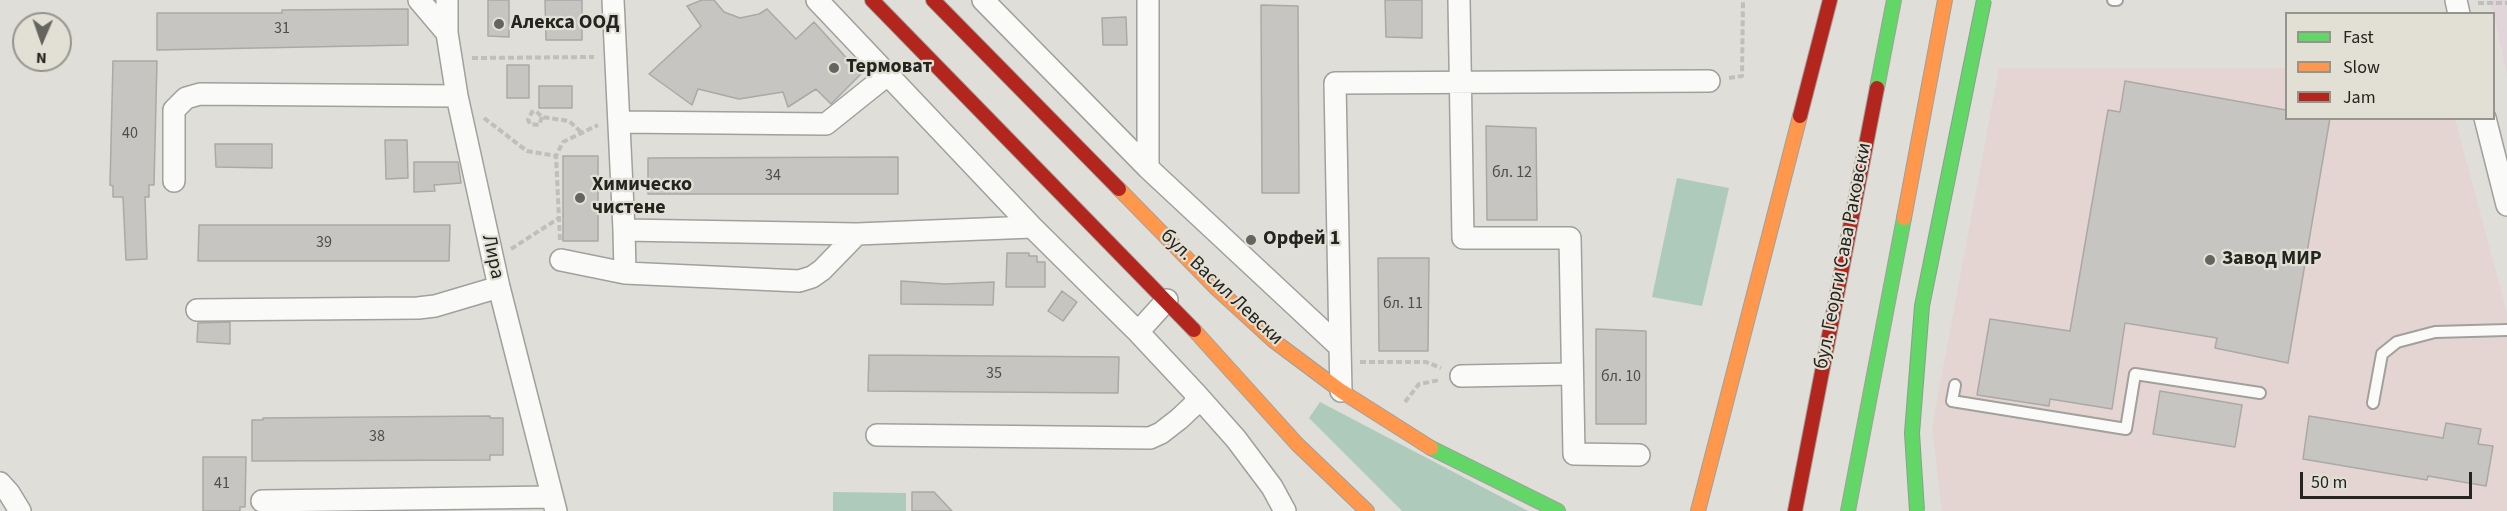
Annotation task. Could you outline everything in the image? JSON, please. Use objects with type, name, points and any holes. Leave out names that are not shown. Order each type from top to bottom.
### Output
[{"type":"main road","points":[[872,0],[1167,300],[1297,444],[1367,511]]},
{"type":"main road","name":"бул. Васил Левски","points":[[933,0],[1242,313],[1341,391],[1420,442],[1558,511]]},
{"type":"main road","points":[[1698,511],[1830,0]]},
{"type":"main road","name":"бул. Георги Сава Раковски","points":[[1795,511],[1894,0]]},
{"type":"main road","points":[[1848,511],[1945,0]]},
{"type":"main road","points":[[1917,511],[1912,433],[1922,306],[1984,0]]},
{"type":"street","points":[[419,0],[447,33]]},
{"type":"street","name":"Лира","points":[[447,0],[447,33],[457,96],[499,287],[554,504]]},
{"type":"street","points":[[613,0],[625,273]]},
{"type":"street","points":[[817,0],[886,76],[1197,395],[1236,439],[1285,511]]},
{"type":"street","points":[[983,0],[1148,168],[1340,347]]},
{"type":"street","points":[[1148,0],[1148,168]]},
{"type":"street","points":[[1460,0],[1463,238],[1570,238],[1574,454],[1639,455]]},
{"type":"street","points":[[619,122],[826,124],[886,76]]},
{"type":"street","points":[[1341,391],[1335,83],[1709,81]]},
{"type":"street","points":[[174,181],[174,110],[186,98],[200,94],[457,96]]},
{"type":"street","points":[[2486,120],[2507,205]]},
{"type":"street","points":[[624,230],[857,234],[1032,227]]},
{"type":"street","points":[[561,260],[625,273],[799,280],[812,277],[822,270],[857,234]]},
{"type":"street","points":[[197,310],[418,308],[435,306],[499,287]]},
{"type":"street","points":[[1138,332],[1167,300]]},
{"type":"street","points":[[1461,376],[1572,374]]},
{"type":"street","points":[[877,435],[1150,438],[1161,433],[1179,419],[1194,405],[1197,395]]},
{"type":"street","points":[[1264,478],[1272,511]]},
{"type":"street","points":[[0,483],[20,511]]},
{"type":"street","points":[[262,501],[554,504]]},
{"type":"lane","points":[[2373,404],[2382,354],[2397,342],[2435,332],[2507,330]]},
{"type":"lane","points":[[1955,385],[1952,401],[2126,429],[2135,374],[2260,393]]},
{"type":"path","points":[[1709,81],[1742,76],[1743,0]]},
{"type":"path","points":[[2457,6],[2507,3]]},
{"type":"path","points":[[450,58],[615,57]]},
{"type":"path","points":[[457,96],[527,151],[555,156]]},
{"type":"path","points":[[542,117],[569,121],[582,133]]},
{"type":"path","points":[[561,260],[555,156],[563,142],[597,125],[619,122]]},
{"type":"path","points":[[493,261],[558,218]]},
{"type":"path","points":[[1340,369],[1356,362],[1426,362],[1461,376]]},
{"type":"path","points":[[1404,403],[1419,384],[1461,376]]},
{"type":"shaded area","points":[[2489,0],[2507,0],[2507,75],[2495,12]]},
{"type":"shaded area","points":[[1999,68],[2285,68],[2285,120],[2455,120],[2507,313],[2507,511],[1942,511],[1932,427]]},
{"type":"green space","points":[[1677,178],[1729,188],[1702,306],[1652,297]]},
{"type":"green space","points":[[1320,402],[1528,511],[1402,511],[1309,418]]},
{"type":"green space","points":[[833,492],[906,493],[906,511],[833,511]]},
{"type":"building","name":"Алекса ООД","points":[[488,0],[509,0],[509,37],[488,36]]},
{"type":"building","points":[[545,0],[582,0],[582,40],[546,40]]},
{"type":"building","points":[[702,0],[714,0],[724,12],[740,18],[759,14],[767,9],[796,39],[814,22],[861,74],[831,104],[816,89],[788,107],[783,92],[739,99],[698,89],[692,105],[649,74],[701,26],[687,6]]},
{"type":"building","points":[[1385,0],[1422,0],[1422,38],[1386,37]]},
{"type":"building","points":[[1261,5],[1298,6],[1299,193],[1262,193]]},
{"type":"building","points":[[408,9],[408,45],[157,50],[157,13],[282,13],[282,10]]},
{"type":"building","points":[[1126,17],[1127,45],[1103,45],[1102,18]]},
{"type":"building","points":[[113,61],[157,61],[154,185],[149,185],[149,197],[145,197],[147,259],[126,260],[123,197],[113,197],[113,186],[110,185]]},
{"type":"building","points":[[507,65],[529,65],[529,98],[507,98]]},
{"type":"building","points":[[2125,81],[2285,110],[2285,120],[2330,120],[2288,363],[2215,348],[2217,338],[2125,323],[2112,409],[2050,399],[2049,406],[1977,395],[1990,319],[2070,331],[2108,110],[2120,112]]},
{"type":"building","points":[[539,86],[572,86],[572,108],[539,108]]},
{"type":"building","points":[[1486,126],[1536,128],[1537,220],[1487,220]]},
{"type":"building","points":[[385,140],[407,140],[408,178],[386,179]]},
{"type":"building","points":[[215,144],[272,144],[272,168],[216,167]]},
{"type":"building","name":"Химическо чистене","points":[[563,156],[598,156],[598,241],[563,241]]},
{"type":"building","points":[[898,157],[898,194],[648,194],[648,158]]},
{"type":"building","points":[[414,162],[458,162],[461,183],[434,185],[435,191],[414,192]]},
{"type":"building","points":[[199,225],[450,225],[449,261],[198,261]]},
{"type":"building","points":[[1007,253],[1029,253],[1029,256],[1037,256],[1037,262],[1045,262],[1045,287],[1006,287]]},
{"type":"building","points":[[1378,258],[1429,258],[1428,351],[1379,351]]},
{"type":"building","points":[[901,281],[944,284],[994,282],[993,305],[901,304]]},
{"type":"building","points":[[1062,291],[1077,302],[1063,321],[1048,311]]},
{"type":"building","points":[[230,322],[230,344],[197,342],[198,323]]},
{"type":"building","points":[[1596,329],[1646,331],[1646,424],[1596,424]]},
{"type":"building","points":[[869,355],[1119,357],[1118,393],[868,391]]},
{"type":"building","points":[[2160,391],[2242,405],[2235,447],[2153,434]]},
{"type":"building","points":[[490,416],[490,418],[503,418],[503,455],[490,455],[490,460],[252,461],[252,420],[263,420],[263,418]]},
{"type":"building","points":[[2309,416],[2443,438],[2446,423],[2481,429],[2478,444],[2493,446],[2486,486],[2428,476],[2427,480],[2303,459]]},
{"type":"building","points":[[203,457],[246,457],[245,507],[240,507],[240,511],[203,511]]},
{"type":"building","points":[[912,492],[934,492],[952,511],[912,511]]},
{"type":"traffic: fast","points":[[1877,88],[1894,0]]},
{"type":"traffic: fast","points":[[1917,511],[1912,433],[1922,306],[1984,0]]},
{"type":"traffic: fast","points":[[1848,511],[1904,218]]},
{"type":"traffic: fast","points":[[1431,448],[1558,511]]},
{"type":"traffic: slow","points":[[1904,218],[1945,0]]},
{"type":"traffic: slow","points":[[1698,511],[1800,116]]},
{"type":"traffic: slow","points":[[1119,189],[1214,286],[1274,341],[1341,391],[1431,448]]},
{"type":"traffic: slow","points":[[1194,330],[1297,444],[1367,511]]},
{"type":"traffic: jam","points":[[872,0],[1194,330]]},
{"type":"traffic: jam","points":[[933,0],[1119,189]]},
{"type":"traffic: jam","points":[[1800,116],[1830,0]]},
{"type":"traffic: jam","points":[[1795,511],[1877,88]]},
{"type":"place","name":"Алекса ООД","points":[[499,24]]},
{"type":"place","name":"Термоват","points":[[834,68]]},
{"type":"place","name":"Химическо чистене","points":[[580,198]]},
{"type":"place","name":"Орфей 1","points":[[1251,240]]},
{"type":"place","name":"Завод МИР","points":[[2210,260]]}]
